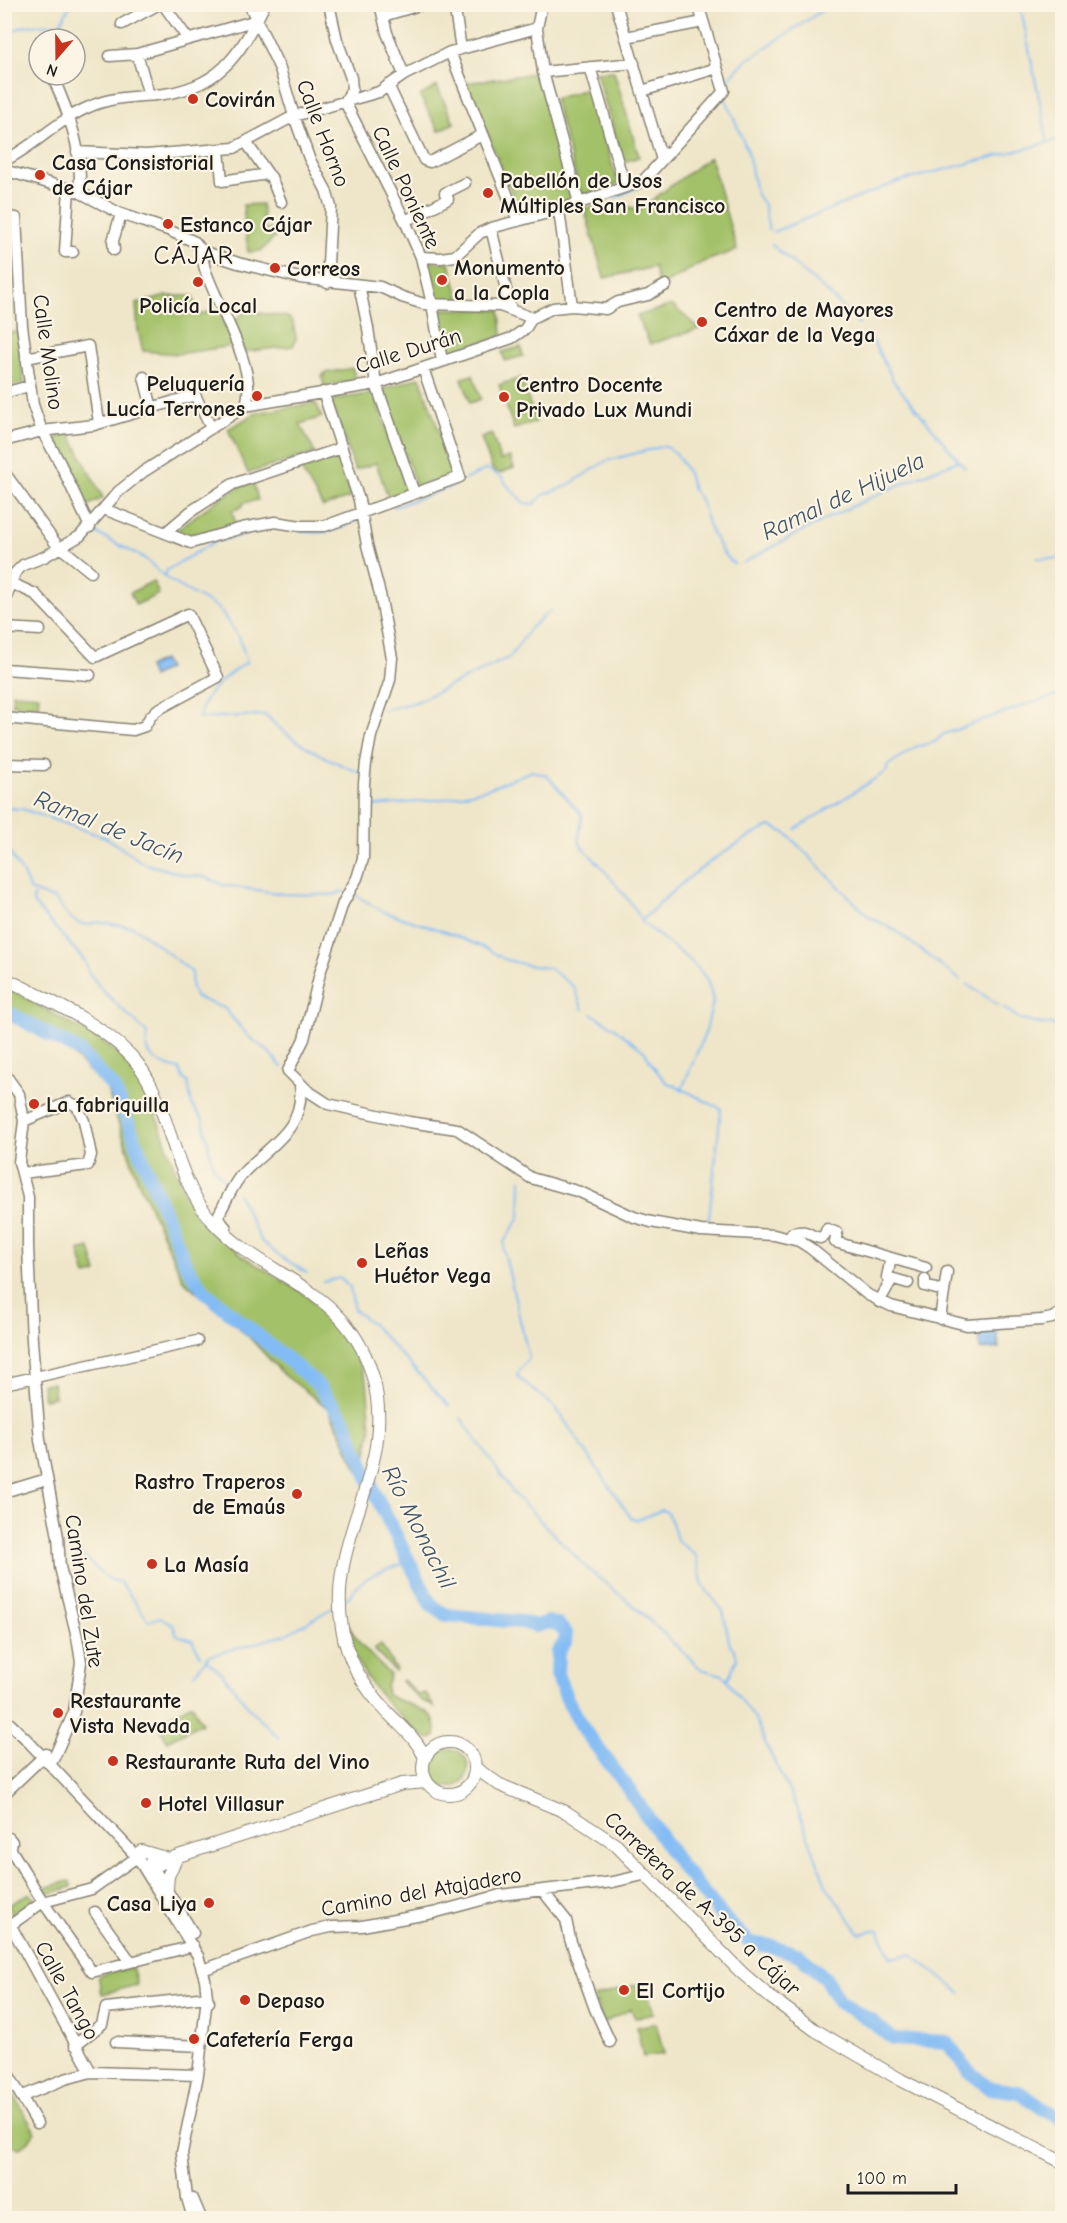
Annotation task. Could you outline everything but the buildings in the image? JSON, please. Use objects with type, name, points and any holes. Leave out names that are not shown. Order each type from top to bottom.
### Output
[{"type":"main road","points":[[4,978],[64,1009],[109,1036],[132,1056],[149,1082],[186,1179],[213,1222],[245,1251],[310,1290],[333,1309],[349,1329],[371,1371],[376,1393],[378,1438],[374,1463],[351,1528],[344,1556],[339,1595],[342,1629],[349,1654],[360,1676],[388,1712],[409,1732],[425,1742],[435,1745],[445,1742],[459,1743],[471,1753],[476,1768],[469,1785],[452,1794],[434,1789],[409,1732]]},
{"type":"main road","points":[[154,1867],[402,1784],[425,1770],[435,1745]]},
{"type":"main road","name":"Carretera de A-395 a Cájar","points":[[476,1768],[500,1785]]},
{"type":"main road","name":"Carretera de A-395 a Cájar","points":[[469,1785],[482,1783],[500,1785],[549,1803],[583,1822],[616,1845],[741,1971],[770,1997],[815,2030],[902,2080],[1062,2162]]},
{"type":"main road","points":[[139,1854],[175,1859]]},
{"type":"main road","points":[[167,1888],[168,1875],[175,1859]]},
{"type":"street","points":[[122,24],[161,4],[188,39]]},
{"type":"street","name":"Calle Horno","points":[[249,4],[280,69],[309,158],[326,190],[331,207],[327,283]]},
{"type":"street","points":[[4,161],[23,152],[87,107],[104,101],[190,89],[209,80],[234,56],[265,4]]},
{"type":"street","points":[[329,4],[337,39],[351,78],[352,89],[345,102]]},
{"type":"street","points":[[404,75],[387,33],[381,10],[423,4]]},
{"type":"street","points":[[454,4],[456,50],[482,135],[518,221]]},
{"type":"street","points":[[542,4],[537,28],[543,72],[579,203]]},
{"type":"street","points":[[616,4],[662,160]]},
{"type":"street","points":[[421,257],[455,256],[480,233],[491,228],[559,210],[643,181],[724,91],[698,4]]},
{"type":"street","points":[[110,56],[137,54],[257,20]]},
{"type":"street","points":[[626,37],[703,22]]},
{"type":"street","points":[[77,152],[146,155],[234,148],[294,116],[379,92],[404,75],[456,50],[537,28]]},
{"type":"street","points":[[137,54],[149,95]]},
{"type":"street","points":[[543,72],[634,63]]},
{"type":"street","points":[[590,68],[625,187]]},
{"type":"street","points":[[642,91],[717,68]]},
{"type":"street","points":[[388,86],[424,160],[430,162],[482,135]]},
{"type":"street","points":[[57,87],[69,118],[81,176],[74,191],[65,252],[73,252]]},
{"type":"street","name":"Calle Poniente","points":[[345,102],[421,257],[442,361]]},
{"type":"street","points":[[246,142],[272,177],[280,202]]},
{"type":"street","points":[[219,150],[222,181],[268,174]]},
{"type":"street","points":[[4,170],[74,191],[121,214],[195,242],[202,250],[264,270],[327,283],[380,287],[402,297],[432,304],[500,306],[532,318],[553,308],[572,306],[606,309],[618,302],[648,296],[666,285]]},
{"type":"street","points":[[405,221],[448,199],[445,193],[465,183]]},
{"type":"street","points":[[559,210],[572,306]]},
{"type":"street","points":[[114,250],[113,241],[121,214]]},
{"type":"street","name":"Calle Molino","points":[[4,218],[16,218],[22,326],[33,405],[42,431],[90,527]]},
{"type":"street","points":[[491,228],[511,310]]},
{"type":"street","points":[[4,603],[15,573],[23,565],[44,557],[80,537],[118,492],[143,472],[247,405],[248,387],[245,371],[229,325],[205,270],[202,250]]},
{"type":"street","points":[[359,285],[376,384],[414,493]]},
{"type":"street","name":"Calle Durán","points":[[247,405],[376,384],[518,335],[528,326],[532,318]]},
{"type":"street","points":[[26,358],[88,346],[99,423]]},
{"type":"street","points":[[104,509],[191,543],[242,528],[275,522],[301,526],[325,526],[460,477],[423,368]]},
{"type":"street","points":[[144,377],[153,408]]},
{"type":"street","points":[[4,393],[29,386]]},
{"type":"street","points":[[322,392],[362,512],[366,545],[380,594],[392,658],[390,680],[371,736],[366,763],[361,869],[343,903],[320,973],[304,1039],[288,1071],[319,1099],[336,1107],[457,1129],[531,1178],[580,1192],[634,1217],[651,1222],[715,1232],[791,1238],[810,1248],[879,1302],[911,1312],[967,1325],[1042,1320],[1052,1318],[1062,1312]]},
{"type":"street","points":[[4,441],[42,431],[99,423],[195,395],[211,428]]},
{"type":"street","points":[[165,533],[190,512],[233,484],[342,448]]},
{"type":"street","points":[[4,472],[59,548],[91,572]]},
{"type":"street","points":[[4,718],[133,730],[145,726],[157,710],[218,677],[188,614],[95,657],[35,594],[11,583]]},
{"type":"street","points":[[4,628],[40,630]]},
{"type":"street","points":[[4,669],[90,675]]},
{"type":"street","points":[[4,764],[44,765]]},
{"type":"street","name":"Camino del Zute","points":[[4,1073],[19,1094],[24,1121],[19,1162],[28,1197],[28,1246],[40,1440],[58,1537],[60,1567],[75,1626],[81,1662],[74,1712],[59,1742],[45,1758],[4,1794]]},
{"type":"street","points":[[245,1251],[244,1243],[218,1218],[244,1171],[276,1144],[292,1124],[299,1105],[300,1084]]},
{"type":"street","points":[[22,1173],[88,1165],[91,1155],[84,1121],[77,1106],[69,1102],[24,1121]]},
{"type":"street","points":[[791,1238],[792,1233],[802,1231],[807,1231],[820,1238],[824,1236],[827,1229],[837,1233],[835,1242],[926,1268]]},
{"type":"street","points":[[891,1258],[887,1277],[908,1283]]},
{"type":"street","points":[[940,1319],[947,1272]]},
{"type":"street","points":[[879,1302],[892,1279]]},
{"type":"street","points":[[925,1280],[925,1286],[944,1291]]},
{"type":"street","points":[[4,1384],[197,1341]]},
{"type":"street","points":[[4,1492],[46,1479]]},
{"type":"street","points":[[4,1718],[108,1820]]},
{"type":"street","points":[[45,1758],[71,1782],[78,1784],[139,1854],[154,1867],[208,1968],[213,1997],[212,2022],[198,2075]]},
{"type":"street","points":[[6,1845],[92,1971],[197,1948]]},
{"type":"street","points":[[8,1928],[43,1902],[92,1889],[139,1854]]},
{"type":"street","points":[[139,1854],[197,1948],[212,2022]]},
{"type":"street","points":[[154,1867],[155,1877],[180,1918],[182,1926]]},
{"type":"street","name":"Camino del Atajadero","points":[[208,1968],[312,1931],[331,1927],[374,1924],[433,1913],[500,1895],[612,1882],[639,1876],[644,1872]]},
{"type":"street","points":[[542,1890],[566,1920],[570,1939],[595,2009],[610,2042]]},
{"type":"street","points":[[95,1912],[131,1962]]},
{"type":"street","name":"Calle Tango","points":[[8,1928],[91,2072]]},
{"type":"street","points":[[75,2046],[102,2024],[105,2008],[207,1996]]},
{"type":"street","points":[[193,2218],[186,2198],[182,2153],[198,2075],[207,1996]]},
{"type":"street","points":[[116,2042],[201,2046]]},
{"type":"street","points":[[4,2067],[37,2123]]},
{"type":"street","points":[[23,2096],[65,2079],[91,2072],[198,2075]]},
{"type":"street","points":[[185,2185],[201,2218]]},
{"type":"green space","points":[[614,71],[639,157],[623,162],[596,72]]},
{"type":"green space","points":[[536,73],[541,76],[574,200],[521,215],[466,83]]},
{"type":"green space","points":[[437,86],[454,123],[439,131],[420,96]]},
{"type":"green space","points":[[589,88],[618,184],[581,195],[554,99]]},
{"type":"green space","points":[[710,157],[737,250],[703,262],[659,287],[654,267],[604,278],[584,208],[609,204],[640,209]]},
{"type":"green space","points":[[262,204],[264,230],[276,228],[277,235],[261,251],[248,252],[243,205]]},
{"type":"green space","points":[[427,262],[449,262],[460,299],[436,300]]},
{"type":"green space","points":[[166,296],[193,296],[198,315],[219,309],[233,346],[177,354],[143,351],[138,331],[136,304]]},
{"type":"green space","points":[[672,305],[699,329],[650,344],[637,316]]},
{"type":"green space","points":[[437,309],[500,310],[502,336],[445,354]]},
{"type":"green space","points":[[246,311],[288,317],[293,322],[296,339],[293,346],[244,352],[232,323]]},
{"type":"green space","points":[[18,332],[24,383],[5,388],[5,333]]},
{"type":"green space","points":[[521,347],[523,356],[505,361],[502,352]]},
{"type":"green space","points":[[353,368],[355,381],[324,386],[322,376],[325,376],[324,373]]},
{"type":"green space","points":[[473,375],[481,399],[470,403],[462,378]]},
{"type":"green space","points":[[420,377],[454,475],[417,488],[382,390]]},
{"type":"green space","points":[[521,378],[536,422],[514,429],[499,385]]},
{"type":"green space","points":[[374,393],[408,490],[388,497],[376,463],[355,470],[331,400]]},
{"type":"green space","points":[[316,403],[322,417],[300,424],[315,453],[248,473],[228,429],[256,413]]},
{"type":"green space","points":[[69,432],[103,498],[85,507],[77,485],[52,440]]},
{"type":"green space","points":[[492,434],[500,460],[510,457],[514,468],[500,473],[493,471],[481,438]]},
{"type":"green space","points":[[336,456],[351,497],[323,507],[300,468]]},
{"type":"green space","points":[[253,481],[258,500],[243,503],[243,506],[232,511],[236,525],[193,539],[177,533],[176,531],[213,503]]},
{"type":"green space","points":[[153,581],[159,594],[136,605],[130,593]]},
{"type":"green space","points":[[13,693],[39,695],[38,706],[12,704]]},
{"type":"green space","points":[[4,986],[103,1042],[122,1057],[136,1074],[152,1104],[184,1193],[204,1222],[244,1257],[308,1296],[348,1340],[367,1381],[371,1428],[363,1479],[328,1408],[283,1374],[250,1338],[183,1280],[138,1181],[107,1089],[67,1049],[5,1017]]},
{"type":"green space","points":[[90,1248],[97,1273],[86,1276],[79,1251]]},
{"type":"green space","points":[[53,1383],[55,1397],[44,1399],[42,1384]]},
{"type":"green space","points":[[347,1624],[361,1645],[390,1675],[386,1686],[387,1695],[428,1713],[436,1726],[435,1736],[430,1739],[418,1732],[377,1691],[353,1652]]},
{"type":"green space","points":[[381,1644],[396,1670],[395,1672],[374,1649]]},
{"type":"green space","points":[[403,1680],[418,1695],[425,1693],[434,1707],[419,1699],[401,1681]]},
{"type":"green space","points":[[192,1704],[202,1723],[167,1741],[157,1722]]},
{"type":"green space","points":[[449,1749],[463,1754],[468,1768],[463,1782],[449,1787],[435,1782],[430,1768],[435,1754]]},
{"type":"green space","points":[[69,1881],[72,1887],[44,1895],[40,1889]]},
{"type":"green space","points":[[30,1893],[34,1899],[13,1915],[8,1905]]},
{"type":"green space","points":[[132,1967],[137,1985],[102,1994],[98,1976]]},
{"type":"green space","points":[[645,1982],[654,2014],[635,2018],[631,2009],[603,2023],[594,1997]]},
{"type":"green space","points":[[656,2023],[664,2054],[643,2057],[637,2027]]},
{"type":"green space","points":[[4,2077],[35,2132],[20,2148],[5,2145]]},
{"type":"water","points":[[163,660],[168,669],[152,677],[148,667]]},
{"type":"water","points":[[997,1331],[999,1348],[980,1350],[978,1332]]},
{"type":"waterway","points":[[4,33],[26,26],[60,24],[71,4]]},
{"type":"waterway","points":[[727,85],[730,77],[744,62],[832,4]]},
{"type":"waterway","points":[[1020,4],[1048,143]]},
{"type":"waterway","points":[[725,97],[748,152],[756,193],[764,205],[769,231]]},
{"type":"waterway","points":[[773,232],[897,182],[1062,139]]},
{"type":"waterway","points":[[614,198],[647,183]]},
{"type":"waterway","points":[[772,245],[828,293],[859,324]]},
{"type":"waterway","points":[[871,337],[894,382],[965,468]]},
{"type":"waterway","points":[[464,480],[487,469],[503,478],[524,503],[534,504],[543,495],[565,487],[606,461],[664,446],[676,453],[688,473],[710,529],[723,553],[734,564]]},
{"type":"waterway","name":"Ramal de Hijuela","points":[[743,563],[849,508],[958,461]]},
{"type":"waterway","points":[[394,507],[456,485]]},
{"type":"waterway","points":[[300,531],[317,533],[330,531],[358,520]]},
{"type":"waterway","points":[[165,576],[167,570],[214,542],[277,527]]},
{"type":"waterway","points":[[96,533],[144,558],[167,579],[218,608],[239,637],[247,662],[217,685],[205,700],[199,718],[265,715],[276,726],[308,747],[361,773]]},
{"type":"waterway","points":[[1037,558],[1062,559]]},
{"type":"waterway","points":[[383,710],[416,702],[510,657],[531,627],[550,611]]},
{"type":"waterway","points":[[796,829],[887,771],[887,766],[915,747],[935,742],[944,734],[1062,694]]},
{"type":"waterway","points":[[367,807],[444,799],[487,789],[532,771],[546,775],[582,815],[579,838],[581,846],[601,866],[633,906],[643,923],[692,962],[705,977],[710,988],[713,1001],[706,1031],[682,1089],[721,1109],[708,1227]]},
{"type":"waterway","name":"Ramal de Jacín","points":[[4,808],[22,809],[107,838],[143,863],[185,875],[205,877],[223,885],[284,894],[332,895],[344,891]]},
{"type":"waterway","points":[[641,921],[702,868],[736,845],[771,826],[787,834],[868,916],[896,931],[960,980]]},
{"type":"waterway","points":[[4,844],[30,890],[56,900],[67,915],[78,923],[88,925],[97,922],[134,927],[163,949]]},
{"type":"waterway","name":"Ramal de Jacín","points":[[352,893],[384,912],[446,932],[487,949],[504,959],[549,968],[574,987],[583,1010]]},
{"type":"waterway","points":[[34,896],[33,903],[85,961],[89,973],[104,992],[147,1033],[146,1042],[150,1054],[159,1062],[179,1069],[188,1083],[192,1105],[203,1120],[213,1166],[229,1187]]},
{"type":"waterway","points":[[164,950],[192,972],[191,984],[195,997],[224,1008],[249,1037],[268,1051],[282,1067]]},
{"type":"waterway","points":[[966,984],[999,1005]]},
{"type":"waterway","points":[[1004,1008],[1020,1019],[1062,1026]]},
{"type":"waterway","name":"Río Monachil","points":[[4,1010],[79,1051],[114,1088],[186,1265],[205,1292],[316,1383],[344,1419],[376,1496],[431,1605],[446,1615],[521,1622],[536,1626],[548,1622],[558,1625],[566,1633],[565,1642],[558,1652],[557,1674],[567,1699],[584,1730],[625,1784],[679,1863],[723,1917],[750,1943],[775,1947],[799,1955],[825,1978],[839,2002],[871,2021],[893,2039],[947,2042],[968,2071],[990,2088],[1019,2092],[1062,2118]]},
{"type":"waterway","name":"Ramal de Jacín","points":[[592,1014],[612,1026],[645,1052],[666,1082],[682,1089]]},
{"type":"waterway","points":[[521,1179],[520,1217],[504,1242],[504,1251],[528,1354]]},
{"type":"waterway","points":[[238,1194],[261,1241],[307,1273]]},
{"type":"waterway","points":[[323,1282],[341,1278],[350,1287],[354,1310],[371,1323],[449,1406]]},
{"type":"waterway","points":[[529,1357],[517,1374],[519,1378],[556,1408],[631,1518],[637,1520],[662,1510],[667,1512],[677,1540],[696,1556],[703,1586],[723,1611],[730,1646],[735,1650],[737,1659],[727,1681]]},
{"type":"waterway","points":[[461,1418],[515,1495],[589,1570],[633,1605],[701,1669],[723,1675],[755,1719],[797,1807],[826,1885],[860,1934],[878,1929],[891,1958],[911,1954],[961,1993]]},
{"type":"waterway","points":[[69,1548],[77,1551],[99,1572],[120,1582],[149,1621],[160,1617],[172,1624],[177,1635],[192,1640],[201,1656]]},
{"type":"waterway","points":[[346,1599],[359,1584],[371,1576],[410,1562]]},
{"type":"waterway","points":[[194,1674],[209,1656],[285,1635],[334,1607]]},
{"type":"waterway","points":[[206,1660],[221,1672],[251,1710],[279,1738]]},
{"type":"place","name":"Covirán","points":[[193,99]]},
{"type":"place","name":"Casa Consistorial de Cájar","points":[[40,175]]},
{"type":"place","name":"Pabellón de Usos Múltiples San Francisco","points":[[488,193]]},
{"type":"place","name":"Estanco Cájar","points":[[168,224]]},
{"type":"place","name":"Correos","points":[[275,268]]},
{"type":"place","name":"Monumento a la Copla","points":[[442,280]]},
{"type":"place","name":"Policía Local","points":[[198,282]]},
{"type":"place","name":"Centro de Mayores Cáxar de la Vega","points":[[702,322]]},
{"type":"place","name":"Peluquería Lucía Terrones","points":[[257,396]]},
{"type":"place","name":"Centro Docente Privado Lux Mundi","points":[[504,397]]},
{"type":"place","name":"La fabriquilla","points":[[34,1104]]},
{"type":"place","name":"Leñas Huétor Vega","points":[[362,1263]]},
{"type":"place","name":"Rastro Traperos de Emaús","points":[[297,1494]]},
{"type":"place","name":"La Masía","points":[[152,1564]]},
{"type":"place","name":"Restaurante Vista Nevada","points":[[58,1713]]},
{"type":"place","name":"Restaurante Ruta del Vino","points":[[113,1761]]},
{"type":"place","name":"Hotel Villasur","points":[[146,1803]]},
{"type":"place","name":"Casa Liya","points":[[209,1903]]},
{"type":"place","name":"El Cortijo","points":[[624,1990]]},
{"type":"place","name":"Depaso","points":[[245,2000]]},
{"type":"place","name":"Cafetería Ferga","points":[[194,2039]]},
{"type":"district","name":"CÁJAR","points":[[194,255]]}]
